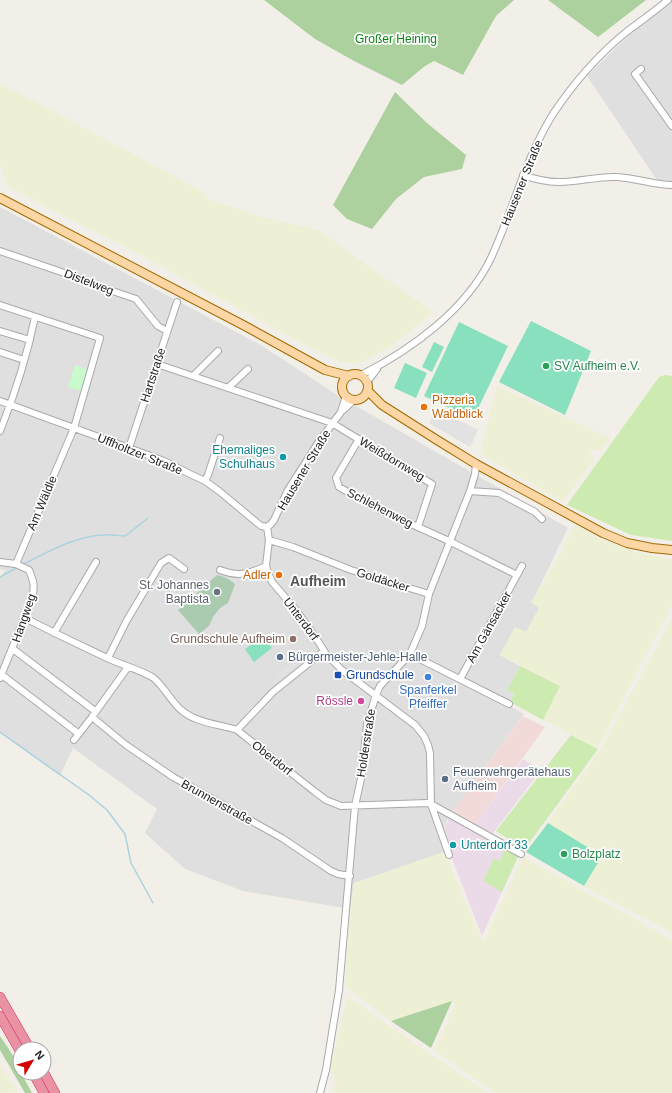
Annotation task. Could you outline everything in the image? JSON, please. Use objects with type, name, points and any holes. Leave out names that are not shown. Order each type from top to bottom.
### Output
[{"type":"highway","points":[[0,997],[25,1041]]},
{"type":"highway","points":[[0,1016],[14,1041]]},
{"type":"highway","points":[[37,1081],[44,1093]]},
{"type":"highway","points":[[48,1081],[55,1093]]},
{"type":"main road","points":[[0,198],[326,370],[349,376]]},
{"type":"main road","points":[[326,370],[354,398],[382,405]]},
{"type":"main road","points":[[342,387],[344,380],[349,376],[355,374],[361,376],[367,382],[368,391],[382,405],[476,464],[602,533],[627,543],[672,550]]},
{"type":"main road","points":[[354,398],[368,391]]},
{"type":"street","name":"Hausener Straße","points":[[361,376],[380,367],[431,331],[445,318],[480,277],[490,259],[508,218],[523,174],[537,142],[570,89],[591,64],[624,34],[668,0]]},
{"type":"street","points":[[641,69],[635,74],[672,126]]},
{"type":"street","points":[[523,174],[535,179],[558,182],[617,177],[672,185]]},
{"type":"street","name":"Distelweg","points":[[0,251],[136,299],[158,326],[167,331]]},
{"type":"street","name":"Hartstraße","points":[[129,448],[177,302]]},
{"type":"street","points":[[0,305],[35,317],[24,360],[0,431]]},
{"type":"street","name":"Am Wäldle","points":[[16,564],[74,428],[100,338],[35,317]]},
{"type":"street","points":[[0,331],[30,340]]},
{"type":"street","points":[[193,376],[218,351]]},
{"type":"street","points":[[0,352],[24,360]]},
{"type":"street","name":"Weißdornweg","points":[[157,364],[332,423],[432,484],[418,528]]},
{"type":"street","name":"Hausener Straße","points":[[367,382],[380,367]]},
{"type":"street","points":[[228,388],[248,369]]},
{"type":"street","name":"Hausener Straße","points":[[267,527],[274,520],[288,490],[309,456],[332,423],[354,398]]},
{"type":"street","name":"Uffholtzer Straße","points":[[0,402],[164,461],[205,481],[261,526],[267,527]]},
{"type":"street","points":[[205,481],[220,438]]},
{"type":"street","name":"Schlehenweg","points":[[358,440],[336,478],[339,487],[378,509],[449,541]]},
{"type":"street","name":"Holderstraße","points":[[320,1093],[326,1070],[339,990],[355,806],[362,774],[367,724],[380,686],[410,654],[422,626],[429,594],[470,491],[476,464]]},
{"type":"street","points":[[470,491],[498,493],[535,512],[542,519]]},
{"type":"street","points":[[220,570],[235,574],[244,574],[266,566],[269,540],[267,527]]},
{"type":"street","name":"Goldäcker","points":[[269,540],[293,547],[352,570],[429,594]]},
{"type":"street","points":[[449,541],[517,575]]},
{"type":"street","points":[[108,658],[127,621],[161,563],[170,558],[184,568]]},
{"type":"street","points":[[0,562],[16,564]]},
{"type":"street","points":[[54,633],[96,562]]},
{"type":"street","name":"Hangweg","points":[[1,677],[32,599],[34,581],[29,570],[16,564]]},
{"type":"street","name":"Unterdorf","points":[[266,566],[272,582],[296,610],[324,651],[342,670],[415,725],[424,736],[430,753],[431,804],[449,855]]},
{"type":"street","name":"Am Gänsacker","points":[[460,679],[522,566]]},
{"type":"street","name":"Oberdorf","points":[[25,618],[54,633],[154,678],[181,710],[193,717],[237,730],[325,799],[341,806],[431,804]]},
{"type":"street","name":"Brunnenstraße","points":[[12,649],[94,714],[126,745],[173,777],[282,838],[331,871],[350,876]]},
{"type":"street","points":[[237,730],[273,692],[324,651]]},
{"type":"street","points":[[410,654],[509,704]]},
{"type":"street","points":[[74,740],[128,667]]},
{"type":"street","points":[[1,677],[79,734]]},
{"type":"street","points":[[431,804],[521,854]]},
{"type":"shaded area","points":[[668,0],[672,0],[672,185],[659,183],[587,76],[636,28]]},
{"type":"shaded area","points":[[0,207],[259,344],[339,396],[568,528],[532,602],[540,607],[526,633],[515,628],[500,655],[520,666],[507,690],[514,693],[508,705],[524,714],[449,816],[442,832],[448,851],[354,883],[350,909],[243,891],[185,869],[145,833],[157,809],[73,748],[60,776],[0,733],[0,577],[6,570],[0,569]]},
{"type":"shaded area","points":[[436,409],[478,430],[470,447],[429,423]]},
{"type":"shaded area","points":[[295,662],[298,665],[280,679],[277,675]]},
{"type":"shaded area","points":[[523,716],[545,727],[474,826],[451,813]]},
{"type":"shaded area","points":[[523,759],[541,770],[491,836],[474,826]]},
{"type":"shaded area","points":[[455,772],[467,778],[460,793],[448,787]]},
{"type":"shaded area","points":[[450,816],[519,854],[482,936],[442,833]]},
{"type":"green space","name":"Großer Heining","points":[[264,0],[514,0],[496,16],[463,75],[434,61],[425,66],[402,85],[354,61],[315,39]]},
{"type":"green space","points":[[548,0],[646,0],[598,37]]},
{"type":"green space","points":[[2,84],[204,192],[209,200],[259,216],[318,230],[433,312],[390,347],[360,363],[340,362],[313,349],[129,249],[8,187],[0,164],[0,89]]},
{"type":"green space","points":[[395,92],[427,123],[466,155],[462,169],[424,177],[396,199],[372,229],[347,219],[333,205]]},
{"type":"green space","name":"SV Aufheim e.V.","points":[[531,321],[591,351],[565,415],[499,382]]},
{"type":"green space","points":[[459,322],[508,346],[473,419],[424,396]]},
{"type":"green space","points":[[434,342],[444,347],[432,372],[422,367]]},
{"type":"green space","points":[[405,363],[427,373],[416,398],[394,388]]},
{"type":"green space","points":[[75,365],[87,369],[81,391],[68,387]]},
{"type":"green space","points":[[665,375],[672,376],[672,541],[631,535],[567,505],[659,377]]},
{"type":"green space","points":[[497,386],[610,438],[601,451],[593,449],[589,455],[595,458],[563,502],[480,454]]},
{"type":"green space","points":[[575,524],[598,538],[639,553],[672,559],[672,605],[598,748],[543,720],[560,686],[500,655],[515,627],[526,632],[539,608],[531,602],[557,559]]},
{"type":"green space","points":[[217,575],[226,578],[235,584],[228,603],[220,608],[213,617],[209,626],[199,634],[178,610]]},
{"type":"green space","points":[[672,618],[672,933],[584,886],[601,856],[548,823],[601,749]]},
{"type":"green space","points":[[263,636],[272,648],[254,662],[245,649]]},
{"type":"green space","points":[[520,666],[560,686],[543,720],[510,702],[514,693],[507,690]]},
{"type":"green space","points":[[571,735],[598,749],[521,854],[507,846],[510,840],[496,831]]},
{"type":"green space","name":"Bolzplatz","points":[[548,823],[602,856],[584,886],[526,852]]},
{"type":"green space","points":[[506,847],[519,854],[502,892],[483,881],[494,858],[500,861]]},
{"type":"green space","points":[[444,852],[483,943],[523,857],[672,940],[672,1093],[496,1093],[434,1051],[456,1004],[452,1001],[391,1021],[345,986],[350,909],[354,883]]},
{"type":"green space","points":[[347,997],[488,1093],[332,1093],[336,1083],[330,1069]]},
{"type":"green space","points":[[452,1001],[431,1048],[391,1021]]},
{"type":"green space","points":[[0,1036],[12,1054],[12,1071],[0,1050]]},
{"type":"green space","points":[[0,1064],[18,1093],[0,1093]]},
{"type":"green space","points":[[18,1081],[25,1081],[32,1093],[25,1093]]},
{"type":"waterway","points":[[22,565],[51,550],[82,538],[106,535],[125,536],[148,518]]},
{"type":"waterway","points":[[0,577],[18,567]]},
{"type":"waterway","points":[[0,732],[89,795],[107,810],[125,834],[131,863],[153,903]]},
{"type":"place","name":"SV Aufheim e.V.","points":[[546,366]]},
{"type":"place","name":"Pizzeria Waldblick","points":[[424,407]]},
{"type":"place","name":"Ehemaliges Schulhaus","points":[[283,457]]},
{"type":"place","name":"Adler","points":[[279,575]]},
{"type":"place","name":"St. Johannes Baptista","points":[[217,592]]},
{"type":"place","name":"Grundschule Aufheim","points":[[293,639]]},
{"type":"place","name":"Bürgermeister-Jehle-Halle","points":[[280,657]]},
{"type":"place","name":"Grundschule","points":[[338,675]]},
{"type":"place","name":"Spanferkel Pfeiffer","points":[[428,677]]},
{"type":"place","name":"Rössle","points":[[361,701]]},
{"type":"place","name":"Feuerwehrgerätehaus Aufheim","points":[[445,779]]},
{"type":"place","name":"Unterdorf 33","points":[[453,845]]},
{"type":"place","name":"Bolzplatz","points":[[564,854]]},
{"type":"district","name":"Aufheim","points":[[318,581]]}]
